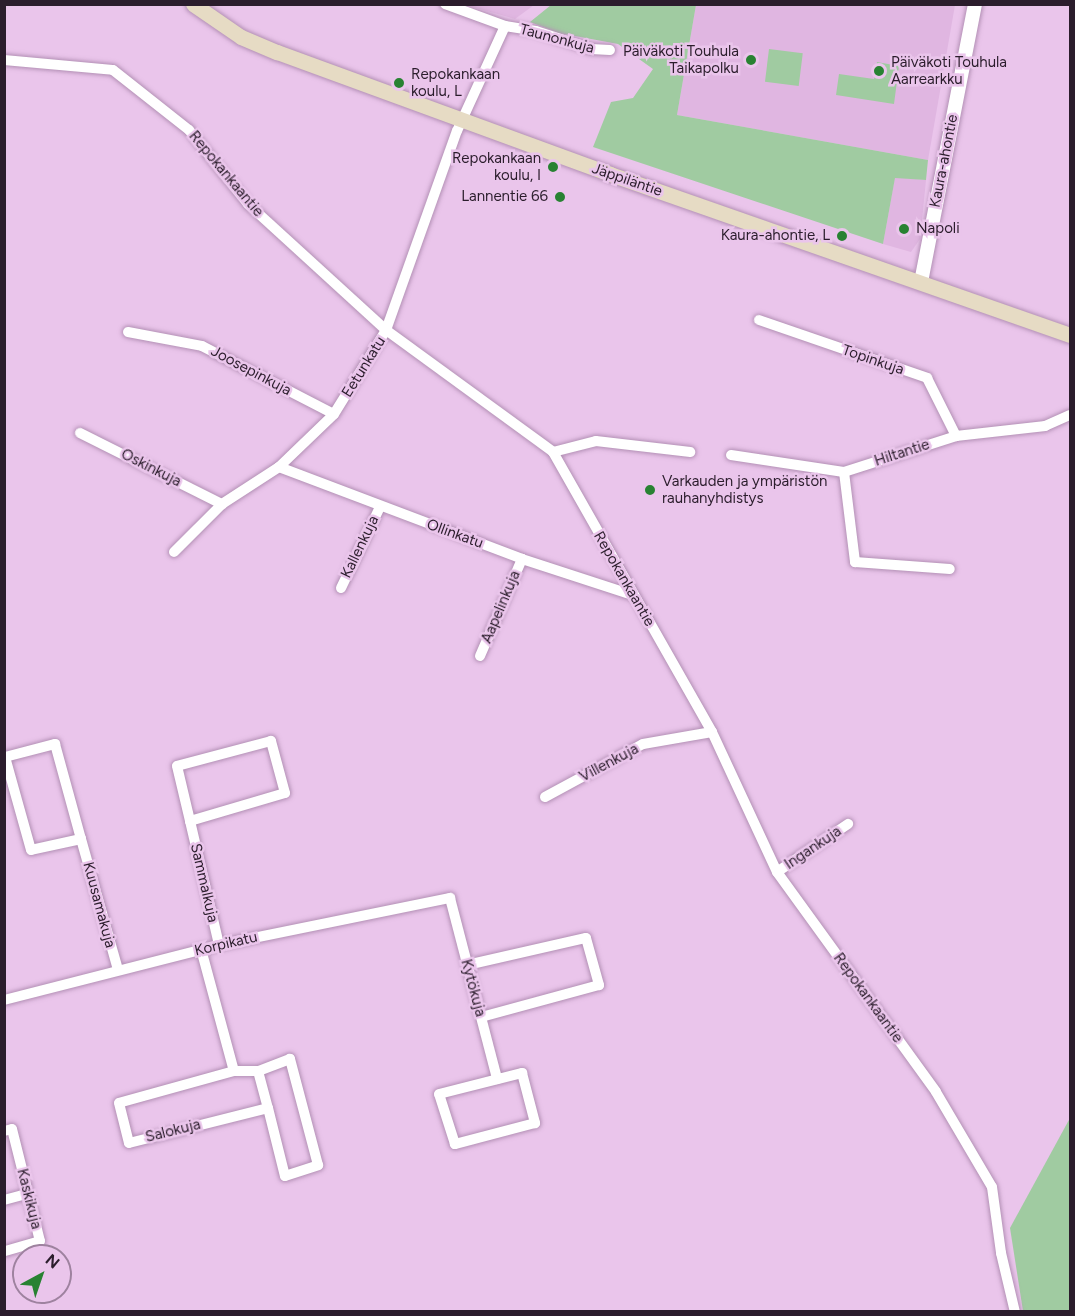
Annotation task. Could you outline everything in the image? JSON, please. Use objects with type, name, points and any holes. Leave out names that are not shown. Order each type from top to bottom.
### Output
[{"type":"main road","name":"Jäppiläntie","points":[[193,4],[241,38],[1071,334]]},
{"type":"street","name":"Taunonkuja","points":[[445,4],[505,27],[536,31],[591,49],[610,50]]},
{"type":"street","name":"Kaura-ahontie","points":[[921,282],[975,4]]},
{"type":"street","name":"Taunonkuja","points":[[464,119],[505,27]]},
{"type":"street","name":"Repokankaantie","points":[[4,60],[113,70],[189,130],[248,204],[386,330],[553,452],[712,732],[777,872],[936,1092],[992,1187],[1015,1311]]},
{"type":"street","name":"Eetunkatu","points":[[174,552],[222,504],[279,467],[334,414],[386,330],[464,119]]},
{"type":"street","name":"Topinkuja","points":[[759,320],[927,378],[956,436]]},
{"type":"street","name":"Joosepinkuja","points":[[128,332],[202,346],[334,414]]},
{"type":"street","name":"Hiltantie","points":[[731,455],[844,472],[956,436],[1045,426],[1071,414]]},
{"type":"street","name":"Oskinkuja","points":[[80,433],[222,504]]},
{"type":"street","points":[[553,452],[596,441],[690,452]]},
{"type":"street","name":"Ollinkatu","points":[[279,467],[522,559],[633,595]]},
{"type":"street","points":[[844,472],[855,562],[950,569]]},
{"type":"street","name":"Kallenkuja","points":[[341,588],[380,507]]},
{"type":"street","name":"Aapelinkuja","points":[[480,656],[522,559]]},
{"type":"street","name":"Villenkuja","points":[[545,797],[644,744],[712,732]]},
{"type":"street","name":"Sammalkuja","points":[[190,821],[285,793],[271,741],[177,766],[219,945]]},
{"type":"street","name":"Kuusamakuja","points":[[81,839],[31,850],[5,757],[55,744],[118,970]]},
{"type":"street","name":"Ingankuja","points":[[777,872],[848,824]]},
{"type":"street","name":"Korpikatu","points":[[4,1000],[201,949],[450,898]]},
{"type":"street","name":"Kytökuja","points":[[450,898],[497,1079]]},
{"type":"street","points":[[467,965],[586,938],[599,985],[481,1017]]},
{"type":"street","points":[[201,949],[234,1071]]},
{"type":"street","name":"Salokuja","points":[[258,1071],[268,1108],[285,1176],[318,1165],[290,1059],[258,1071],[234,1071],[119,1103],[129,1143],[268,1108]]},
{"type":"street","points":[[522,1073],[535,1123],[455,1144],[439,1094],[497,1079],[522,1073]]},
{"type":"street","name":"Kaskikuja","points":[[4,1131],[12,1129],[40,1241],[4,1251]]},
{"type":"street","points":[[4,1200],[27,1194]]},
{"type":"shaded area","points":[[466,5],[534,5],[515,19]]},
{"type":"shaded area","points":[[696,5],[955,5],[928,160],[677,115]]},
{"type":"shaded area","points":[[895,177],[926,180],[920,239],[911,252],[883,244]]},
{"type":"green space","points":[[551,5],[696,5],[677,115],[928,160],[926,180],[895,178],[883,244],[593,147],[611,102],[633,98],[653,69],[618,44],[559,33],[530,22]]},
{"type":"green space","points":[[769,49],[803,53],[799,86],[765,82]]},
{"type":"green space","points":[[877,62],[899,66],[894,104],[836,95],[839,74],[874,79]]},
{"type":"green space","points":[[1070,1118],[1070,1311],[1023,1311],[1010,1228]]},
{"type":"place","name":"Päiväkoti Touhula Taikapolku","points":[[751,60]]},
{"type":"place","name":"Päiväkoti Touhula Aarrearkku","points":[[879,71]]},
{"type":"place","name":"Repokankaan koulu, L","points":[[399,83]]},
{"type":"place","name":"Repokankaan koulu, I","points":[[553,167]]},
{"type":"place","name":"Lannentie 66","points":[[560,197]]},
{"type":"place","name":"Napoli","points":[[904,229]]},
{"type":"place","name":"Kaura-ahontie, L","points":[[842,236]]},
{"type":"place","name":"Varkauden ja ympäristön rauhanyhdistys","points":[[650,490]]}]
